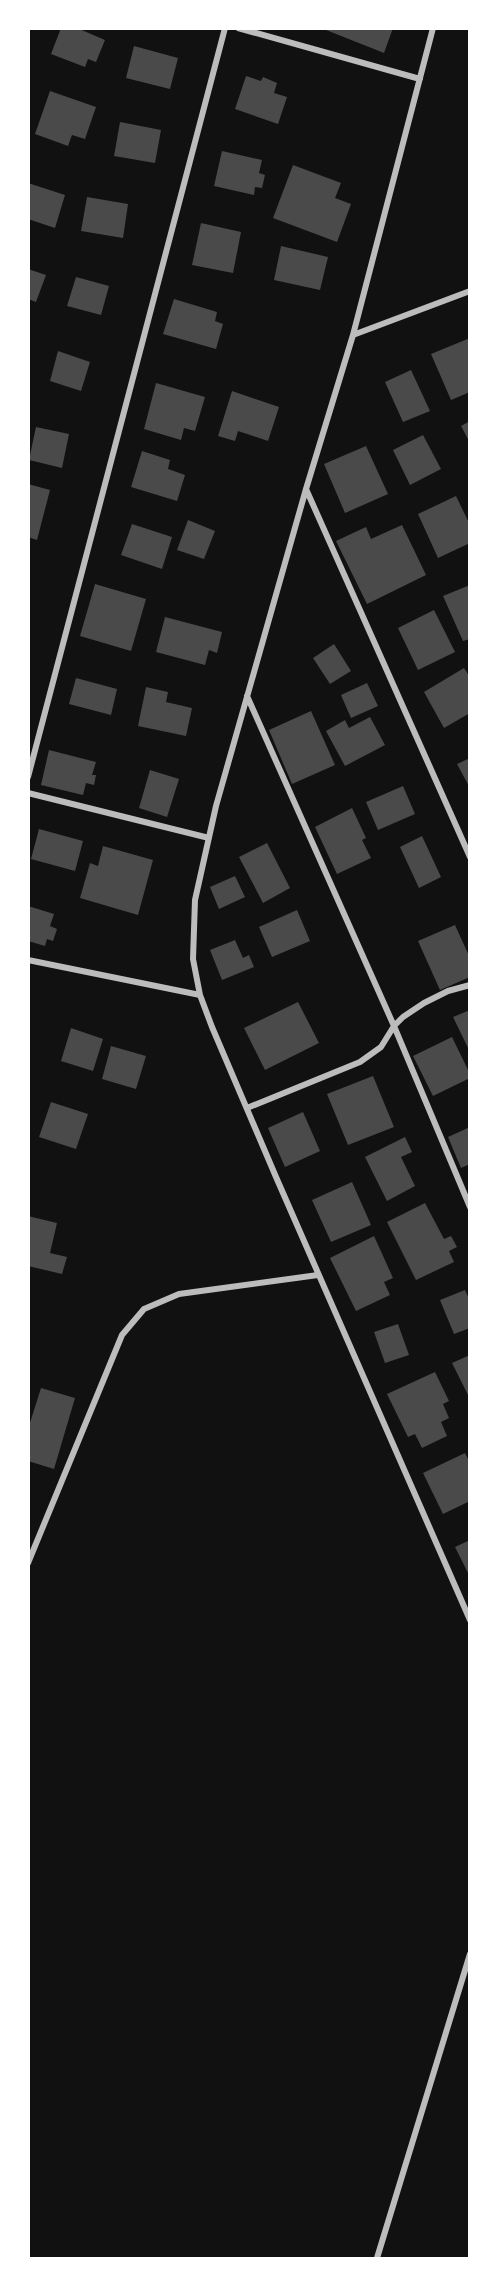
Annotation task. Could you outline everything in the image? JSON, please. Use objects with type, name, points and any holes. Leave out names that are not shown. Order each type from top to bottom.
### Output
[{"type":"street","points":[[28,777],[225,28]]},
{"type":"street","points":[[238,28],[253,30],[420,79]]},
{"type":"street","points":[[433,28],[353,335],[306,489],[209,838],[195,900],[194,959],[200,995],[318,1275],[470,1620]]},
{"type":"street","points":[[353,335],[470,291]]},
{"type":"street","points":[[306,489],[470,857]]},
{"type":"street","points":[[247,696],[394,1026],[470,1207]]},
{"type":"street","points":[[28,793],[209,838]]},
{"type":"street","points":[[28,960],[200,995]]},
{"type":"street","points":[[247,1107],[360,1062],[381,1047],[394,1026],[424,1003],[448,991],[470,985]]},
{"type":"street","points":[[28,1563],[122,1335],[144,1309],[179,1294],[318,1275]]},
{"type":"street","points":[[377,2259],[470,1954]]},
{"type":"building","points":[[61,28],[77,28],[105,40],[96,62],[88,59],[85,67],[51,54]]},
{"type":"building","points":[[321,28],[393,28],[384,53]]},
{"type":"building","points":[[134,46],[178,58],[170,89],[126,78]]},
{"type":"building","points":[[246,76],[261,81],[263,77],[277,83],[274,93],[287,97],[278,124],[235,109]]},
{"type":"building","points":[[50,91],[96,107],[85,139],[72,135],[68,146],[35,134]]},
{"type":"building","points":[[120,122],[161,130],[155,163],[114,156]]},
{"type":"building","points":[[222,151],[262,160],[259,173],[265,175],[262,188],[255,187],[254,195],[214,186]]},
{"type":"building","points":[[293,165],[341,183],[335,198],[351,204],[337,242],[273,218]]},
{"type":"building","points":[[28,183],[65,195],[55,228],[28,219]]},
{"type":"building","points":[[87,197],[128,204],[123,238],[81,231]]},
{"type":"building","points":[[201,223],[241,232],[233,273],[192,265]]},
{"type":"building","points":[[281,246],[328,257],[320,290],[274,280]]},
{"type":"building","points":[[28,269],[46,275],[36,302],[28,299]]},
{"type":"building","points":[[76,277],[109,286],[101,315],[67,306]]},
{"type":"building","points":[[174,299],[217,312],[215,321],[223,324],[216,349],[163,334]]},
{"type":"building","points":[[470,338],[470,392],[451,400],[431,354]]},
{"type":"building","points":[[58,351],[90,362],[81,391],[50,381]]},
{"type":"building","points":[[411,370],[430,411],[403,422],[385,382]]},
{"type":"building","points":[[156,383],[205,397],[195,431],[184,428],[181,440],[144,429]]},
{"type":"building","points":[[232,391],[279,407],[268,441],[238,431],[235,441],[218,436]]},
{"type":"building","points":[[470,421],[470,443],[461,426]]},
{"type":"building","points":[[36,427],[69,434],[62,468],[29,460]]},
{"type":"building","points":[[423,435],[441,469],[410,485],[393,450]]},
{"type":"building","points":[[366,446],[388,494],[345,513],[324,464]]},
{"type":"building","points":[[142,451],[170,460],[168,469],[185,475],[177,501],[131,487]]},
{"type":"building","points":[[28,484],[50,490],[37,540],[28,537]]},
{"type":"building","points":[[456,496],[470,525],[470,543],[438,558],[418,514]]},
{"type":"building","points":[[188,520],[215,531],[204,559],[177,550]]},
{"type":"building","points":[[132,524],[172,537],[162,569],[121,555]]},
{"type":"building","points":[[402,525],[426,575],[367,604],[336,541],[366,527],[371,539]]},
{"type":"building","points":[[95,584],[146,599],[131,651],[80,636]]},
{"type":"building","points":[[470,585],[470,639],[463,641],[443,596]]},
{"type":"building","points":[[434,610],[455,652],[418,670],[398,628]]},
{"type":"building","points":[[165,617],[222,632],[217,653],[209,650],[205,665],[156,652]]},
{"type":"building","points":[[334,644],[351,671],[330,684],[313,658]]},
{"type":"building","points":[[464,668],[470,677],[470,713],[444,728],[424,692]]},
{"type":"building","points":[[76,678],[117,689],[111,715],[69,704]]},
{"type":"building","points":[[367,683],[378,706],[351,718],[341,695]]},
{"type":"building","points":[[146,687],[168,692],[166,702],[192,708],[186,736],[138,726]]},
{"type":"building","points":[[311,711],[335,765],[292,784],[269,730]]},
{"type":"building","points":[[370,717],[385,745],[345,766],[326,731],[345,720],[349,728]]},
{"type":"building","points":[[49,750],[96,762],[92,775],[96,775],[94,785],[86,783],[83,795],[41,785]]},
{"type":"building","points":[[470,758],[470,788],[457,764]]},
{"type":"building","points":[[150,770],[179,779],[167,817],[139,808]]},
{"type":"building","points":[[403,786],[415,814],[378,830],[366,802]]},
{"type":"building","points":[[352,808],[366,838],[362,840],[371,858],[337,874],[315,827]]},
{"type":"building","points":[[39,829],[83,841],[75,871],[31,859]]},
{"type":"building","points":[[422,836],[441,877],[419,888],[400,847]]},
{"type":"building","points":[[267,843],[290,888],[263,903],[239,857]]},
{"type":"building","points":[[103,846],[153,860],[138,915],[80,898],[90,863],[98,866]]},
{"type":"building","points":[[235,876],[245,897],[219,909],[210,887]]},
{"type":"building","points":[[28,906],[54,914],[50,926],[57,929],[53,941],[47,939],[45,946],[28,941]]},
{"type":"building","points":[[297,910],[310,941],[272,957],[259,927]]},
{"type":"building","points":[[455,925],[470,958],[470,977],[440,990],[418,941]]},
{"type":"building","points":[[235,940],[243,958],[249,955],[254,967],[222,980],[210,950]]},
{"type":"building","points":[[298,1002],[319,1043],[265,1070],[244,1028]]},
{"type":"building","points":[[470,1010],[470,1052],[453,1017]]},
{"type":"building","points":[[71,1028],[103,1039],[93,1071],[61,1061]]},
{"type":"building","points":[[452,1037],[470,1078],[433,1096],[413,1056]]},
{"type":"building","points":[[111,1046],[146,1056],[136,1089],[102,1079]]},
{"type":"building","points":[[373,1076],[394,1127],[348,1145],[327,1094]]},
{"type":"building","points":[[51,1102],[88,1114],[76,1149],[39,1137]]},
{"type":"building","points":[[303,1112],[320,1151],[285,1167],[268,1128]]},
{"type":"building","points":[[470,1127],[470,1164],[461,1168],[448,1137]]},
{"type":"building","points":[[405,1137],[412,1152],[401,1157],[415,1186],[387,1201],[365,1157]]},
{"type":"building","points":[[352,1182],[371,1225],[331,1242],[312,1200]]},
{"type":"building","points":[[425,1203],[444,1239],[451,1236],[457,1247],[449,1251],[454,1262],[416,1280],[387,1222]]},
{"type":"building","points":[[28,1216],[57,1223],[50,1253],[67,1257],[62,1274],[28,1266]]},
{"type":"building","points":[[374,1236],[393,1278],[384,1282],[390,1295],[356,1311],[330,1258]]},
{"type":"building","points":[[465,1290],[470,1301],[470,1328],[454,1334],[440,1300]]},
{"type":"building","points":[[398,1324],[409,1355],[385,1363],[374,1332]]},
{"type":"building","points":[[470,1355],[470,1399],[452,1363]]},
{"type":"building","points":[[435,1372],[449,1401],[443,1404],[449,1418],[441,1422],[447,1436],[422,1448],[415,1434],[408,1437],[387,1394]]},
{"type":"building","points":[[41,1388],[75,1398],[54,1469],[28,1461],[28,1429]]},
{"type":"building","points":[[465,1453],[470,1463],[470,1501],[443,1514],[423,1473]]},
{"type":"building","points":[[470,1540],[470,1577],[455,1547]]}]
